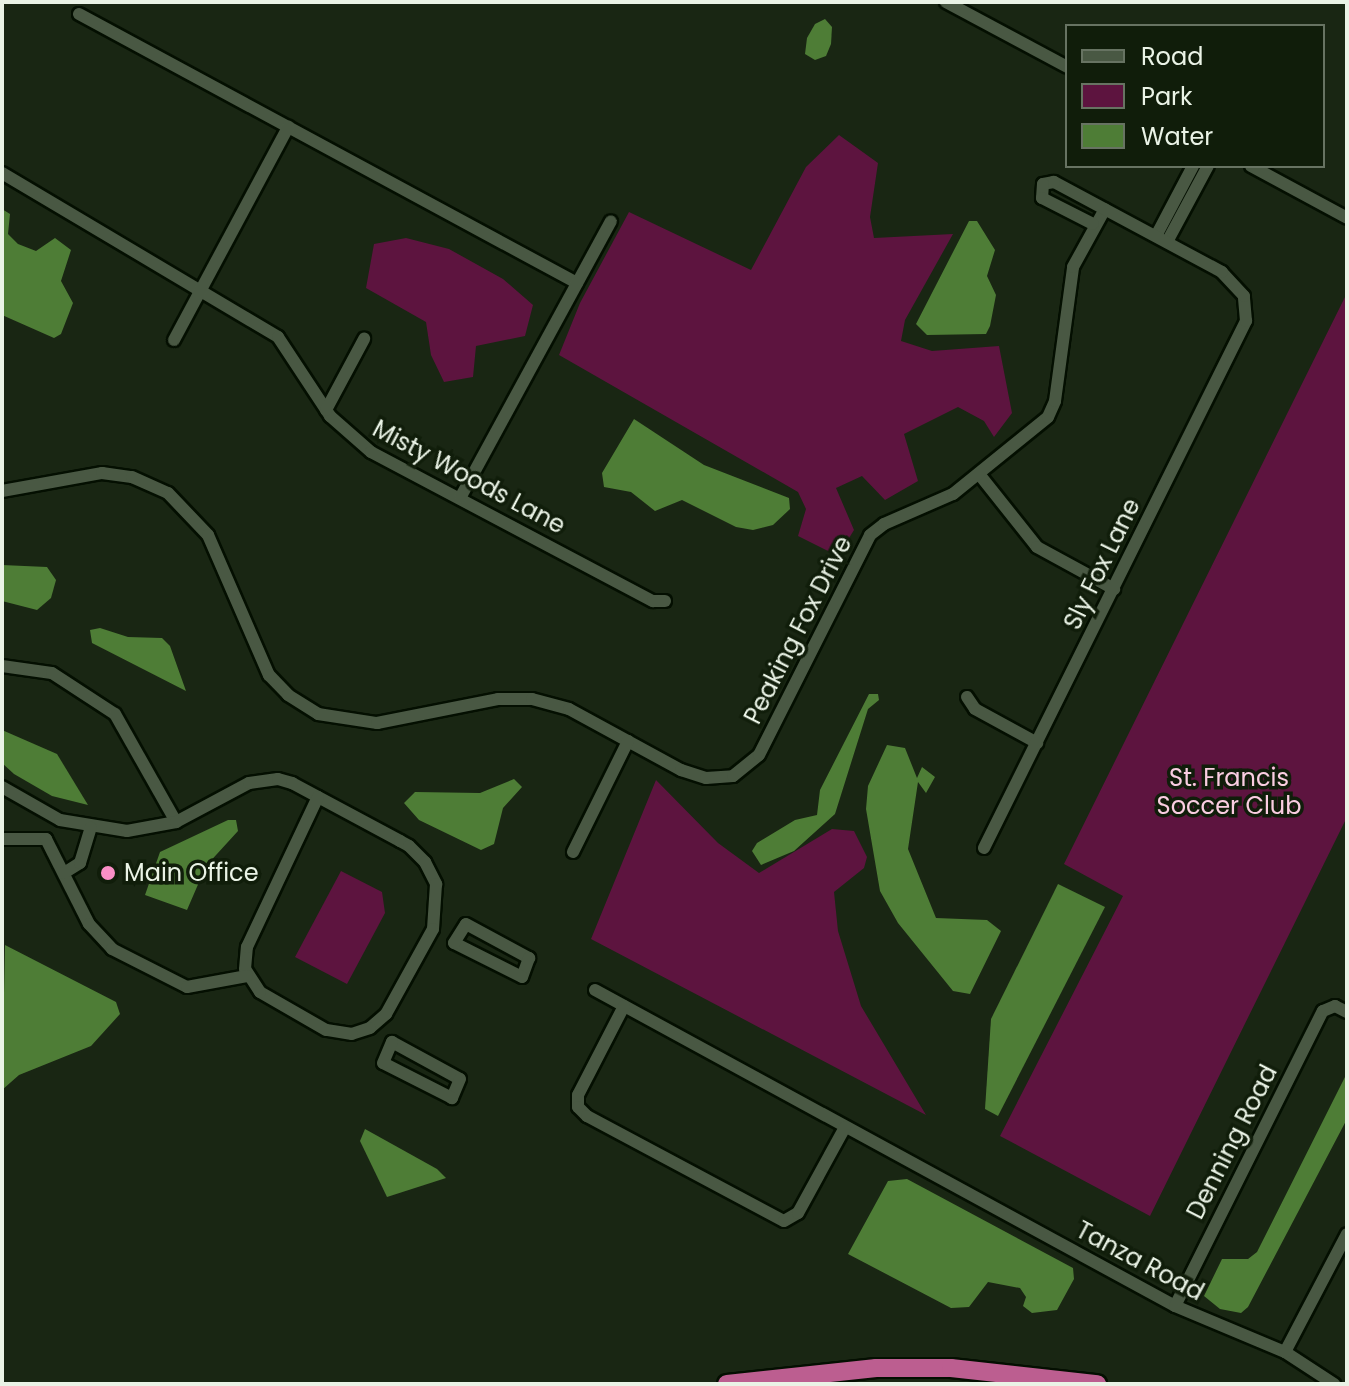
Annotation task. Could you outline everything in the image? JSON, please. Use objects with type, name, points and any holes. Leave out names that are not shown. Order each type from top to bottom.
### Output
[{"type":"highway","points":[[727,1384],[876,1368],[951,1368],[1097,1384]]},
{"type":"street","points":[[946,2],[1065,66]]},
{"type":"street","points":[[79,14],[577,283]]},
{"type":"street","points":[[174,340],[288,127]]},
{"type":"street","points":[[1162,239],[1192,168]]},
{"type":"street","points":[[1162,239],[1207,168]]},
{"type":"street","points":[[1255,168],[1347,218]]},
{"type":"street","name":"Misty Woods Lane","points":[[2,173],[278,337],[326,410],[371,452],[653,601],[665,601]]},
{"type":"street","points":[[1093,224],[1042,198],[1041,189],[1047,181],[1162,239]]},
{"type":"street","name":"Peaking Fox Drive","points":[[2,491],[102,473],[132,477],[168,493],[187,508],[211,541],[269,675],[318,714],[377,723],[498,699],[532,699],[565,707],[681,770],[722,778],[752,766],[870,535],[884,524],[953,494],[1041,424],[1055,401],[1073,267],[1093,224],[1105,209]]},
{"type":"street","points":[[460,498],[611,221]]},
{"type":"street","name":"Sly Fox Lane","points":[[984,848],[1246,321],[1244,296],[1222,272],[1162,239]]},
{"type":"street","points":[[326,410],[364,339]]},
{"type":"street","points":[[979,474],[1037,547],[1114,589]]},
{"type":"street","points":[[2,666],[50,672],[115,714],[176,822]]},
{"type":"street","points":[[967,697],[975,709],[1037,743]]},
{"type":"street","points":[[573,852],[628,741]]},
{"type":"street","points":[[2,787],[55,818],[91,828],[132,831],[176,822],[263,779],[289,782],[318,797],[417,852],[431,872],[438,899],[431,933],[378,1023],[352,1034],[326,1030],[260,992],[247,976],[245,955],[318,797]]},
{"type":"street","points":[[46,839],[55,818]]},
{"type":"street","points":[[64,873],[80,863],[91,828]]},
{"type":"street","points":[[2,839],[46,839]]},
{"type":"street","points":[[46,839],[93,930],[118,953],[187,987],[247,976]]},
{"type":"street","points":[[431,933],[518,979],[530,962],[465,923],[453,942]]},
{"type":"street","name":"Tanza Road","points":[[595,990],[1175,1306],[1285,1352],[1334,1384]]},
{"type":"street","points":[[624,1006],[578,1095],[578,1107],[587,1116],[784,1221],[798,1213],[845,1127]]},
{"type":"street","name":"Denning Road","points":[[1175,1306],[1323,1011],[1335,1006],[1347,1012]]},
{"type":"street","points":[[378,1023],[392,1042],[459,1078],[452,1098],[383,1063],[392,1042]]},
{"type":"street","points":[[1285,1352],[1347,1234]]},
{"type":"green space","points":[[839,135],[878,163],[870,217],[874,238],[953,234],[905,320],[901,341],[932,351],[999,346],[1012,413],[994,437],[984,421],[958,407],[904,434],[918,481],[885,500],[862,476],[836,488],[854,530],[838,556],[798,536],[806,509],[798,492],[559,355],[580,303],[629,212],[751,270],[806,167]]},
{"type":"green space","points":[[406,238],[449,249],[503,279],[533,305],[525,336],[476,346],[473,377],[444,382],[431,355],[426,322],[366,288],[374,244]]},
{"type":"green space","name":"St. Francis Soccer Club","points":[[1347,293],[1347,817],[1150,1216],[1000,1136],[1123,896],[1064,864]]},
{"type":"green space","points":[[656,780],[718,843],[759,873],[832,829],[854,831],[867,857],[864,868],[834,892],[838,931],[861,1006],[926,1115],[591,939]]},
{"type":"green space","points":[[341,871],[382,892],[385,913],[347,984],[295,957]]},
{"type":"water","points":[[825,19],[832,27],[831,44],[826,56],[815,60],[805,54],[807,38],[815,24]]},
{"type":"water","points":[[2,209],[10,214],[8,234],[18,244],[36,251],[55,238],[71,250],[61,281],[73,303],[61,334],[54,338],[2,315]]},
{"type":"water","points":[[969,221],[977,221],[995,250],[987,276],[996,295],[990,326],[986,334],[927,335],[916,324]]},
{"type":"water","points":[[634,419],[704,465],[789,498],[790,509],[773,525],[753,530],[736,527],[682,500],[655,511],[631,492],[604,487],[602,473]]},
{"type":"water","points":[[2,565],[47,567],[56,580],[51,598],[37,610],[2,601]]},
{"type":"water","points":[[100,628],[128,637],[162,638],[170,646],[186,691],[92,643],[90,630]]},
{"type":"water","points":[[869,694],[878,694],[879,700],[868,709],[835,814],[794,851],[761,865],[752,851],[757,843],[795,820],[817,815],[820,790]]},
{"type":"water","points":[[2,730],[57,754],[88,805],[52,796],[14,774],[2,763]]},
{"type":"water","points":[[887,745],[905,748],[917,778],[922,767],[935,777],[926,793],[918,782],[908,849],[936,918],[987,920],[1001,931],[970,994],[953,991],[898,923],[880,891],[866,809],[868,786]]},
{"type":"water","points":[[514,779],[522,787],[503,808],[494,844],[481,850],[419,820],[404,803],[415,792],[480,793]]},
{"type":"water","points":[[228,820],[236,820],[238,831],[206,866],[187,910],[145,895],[160,852]]},
{"type":"water","points":[[1058,884],[1105,907],[998,1116],[985,1109],[991,1019]]},
{"type":"water","points":[[5,945],[116,1002],[120,1014],[91,1046],[19,1075],[2,1090]]},
{"type":"water","points":[[1347,1073],[1347,1119],[1248,1307],[1241,1313],[1220,1309],[1204,1296],[1222,1259],[1248,1259],[1257,1252]]},
{"type":"water","points":[[365,1129],[437,1169],[446,1178],[387,1197],[360,1141]]},
{"type":"water","points":[[907,1179],[1073,1268],[1074,1279],[1057,1310],[1032,1313],[1023,1306],[1026,1297],[1020,1288],[988,1282],[969,1307],[951,1308],[848,1254],[888,1181]]},
{"type":"place","name":"Main Office","points":[[108,873]]}]
